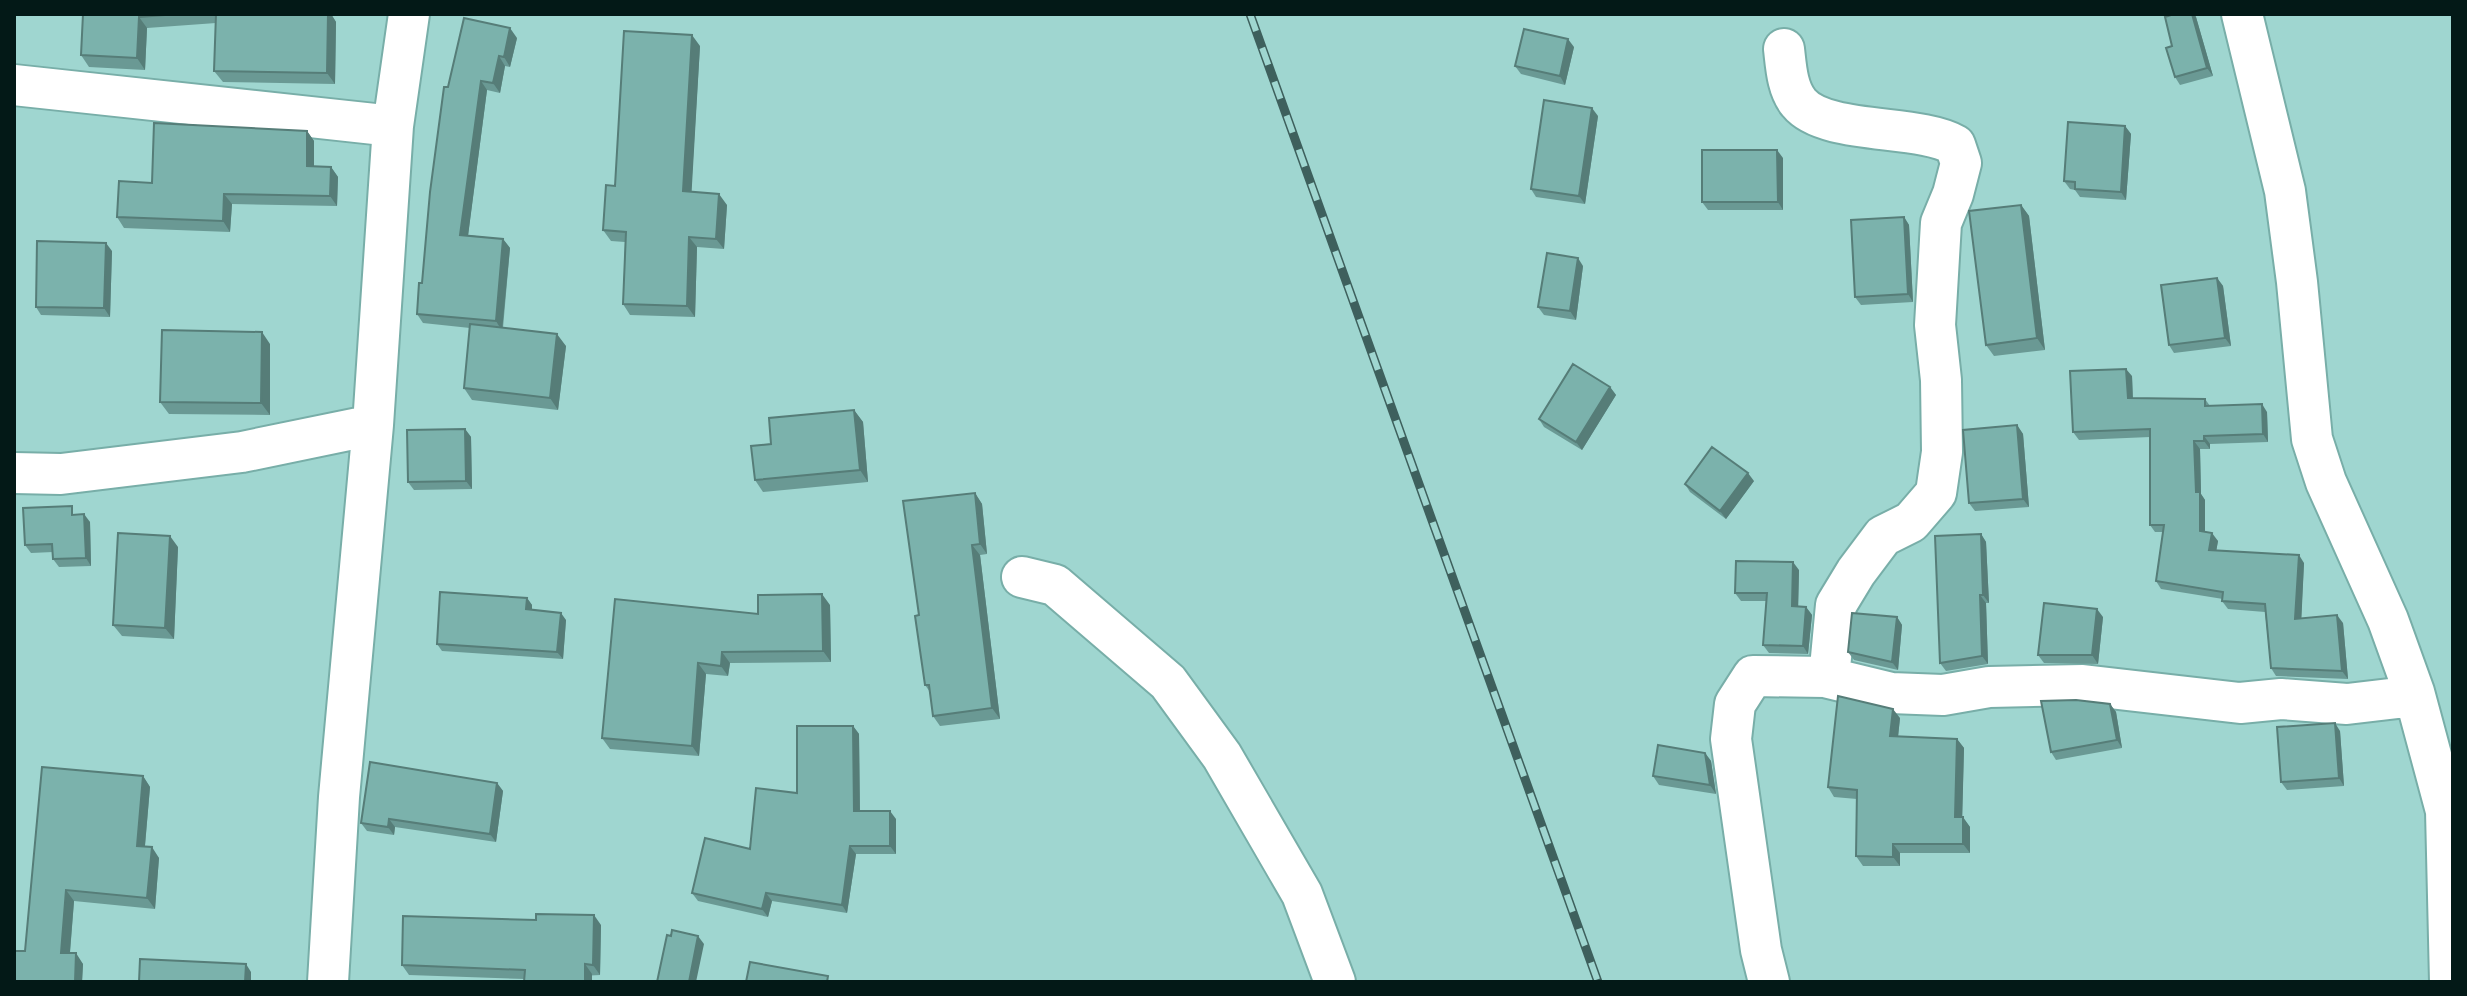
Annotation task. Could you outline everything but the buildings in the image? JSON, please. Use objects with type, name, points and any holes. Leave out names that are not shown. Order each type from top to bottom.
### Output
[{"type":"street","points":[[328,982],[339,797],[373,425],[393,126],[409,14]]},
{"type":"street","points":[[2242,14],[2285,191],[2312,439],[2326,482],[2388,620],[2414,692],[2446,811],[2450,982]]},
{"type":"street","points":[[1784,49],[1789,80],[1798,103],[1814,115],[1882,130],[1944,139],[1955,145],[1961,163],[1941,223],[1935,325],[1941,380],[1942,452],[1936,493],[1911,522],[1883,536],[1836,605],[1830,668],[1825,677]]},
{"type":"street","points":[[14,85],[393,126]]},
{"type":"street","points":[[14,473],[61,474],[242,452],[373,425]]},
{"type":"street","points":[[1022,577],[1055,585],[1168,682],[1222,756],[1302,894],[1335,982]]},
{"type":"street","points":[[1769,982],[1761,950],[1731,739],[1735,704],[1753,676],[1825,677],[1891,693],[1943,695],[1989,687],[2083,685],[2240,703],[2281,699],[2347,704],[2398,698],[2414,692]]},
{"type":"railway","points":[[1250,14],[1598,982]]}]
